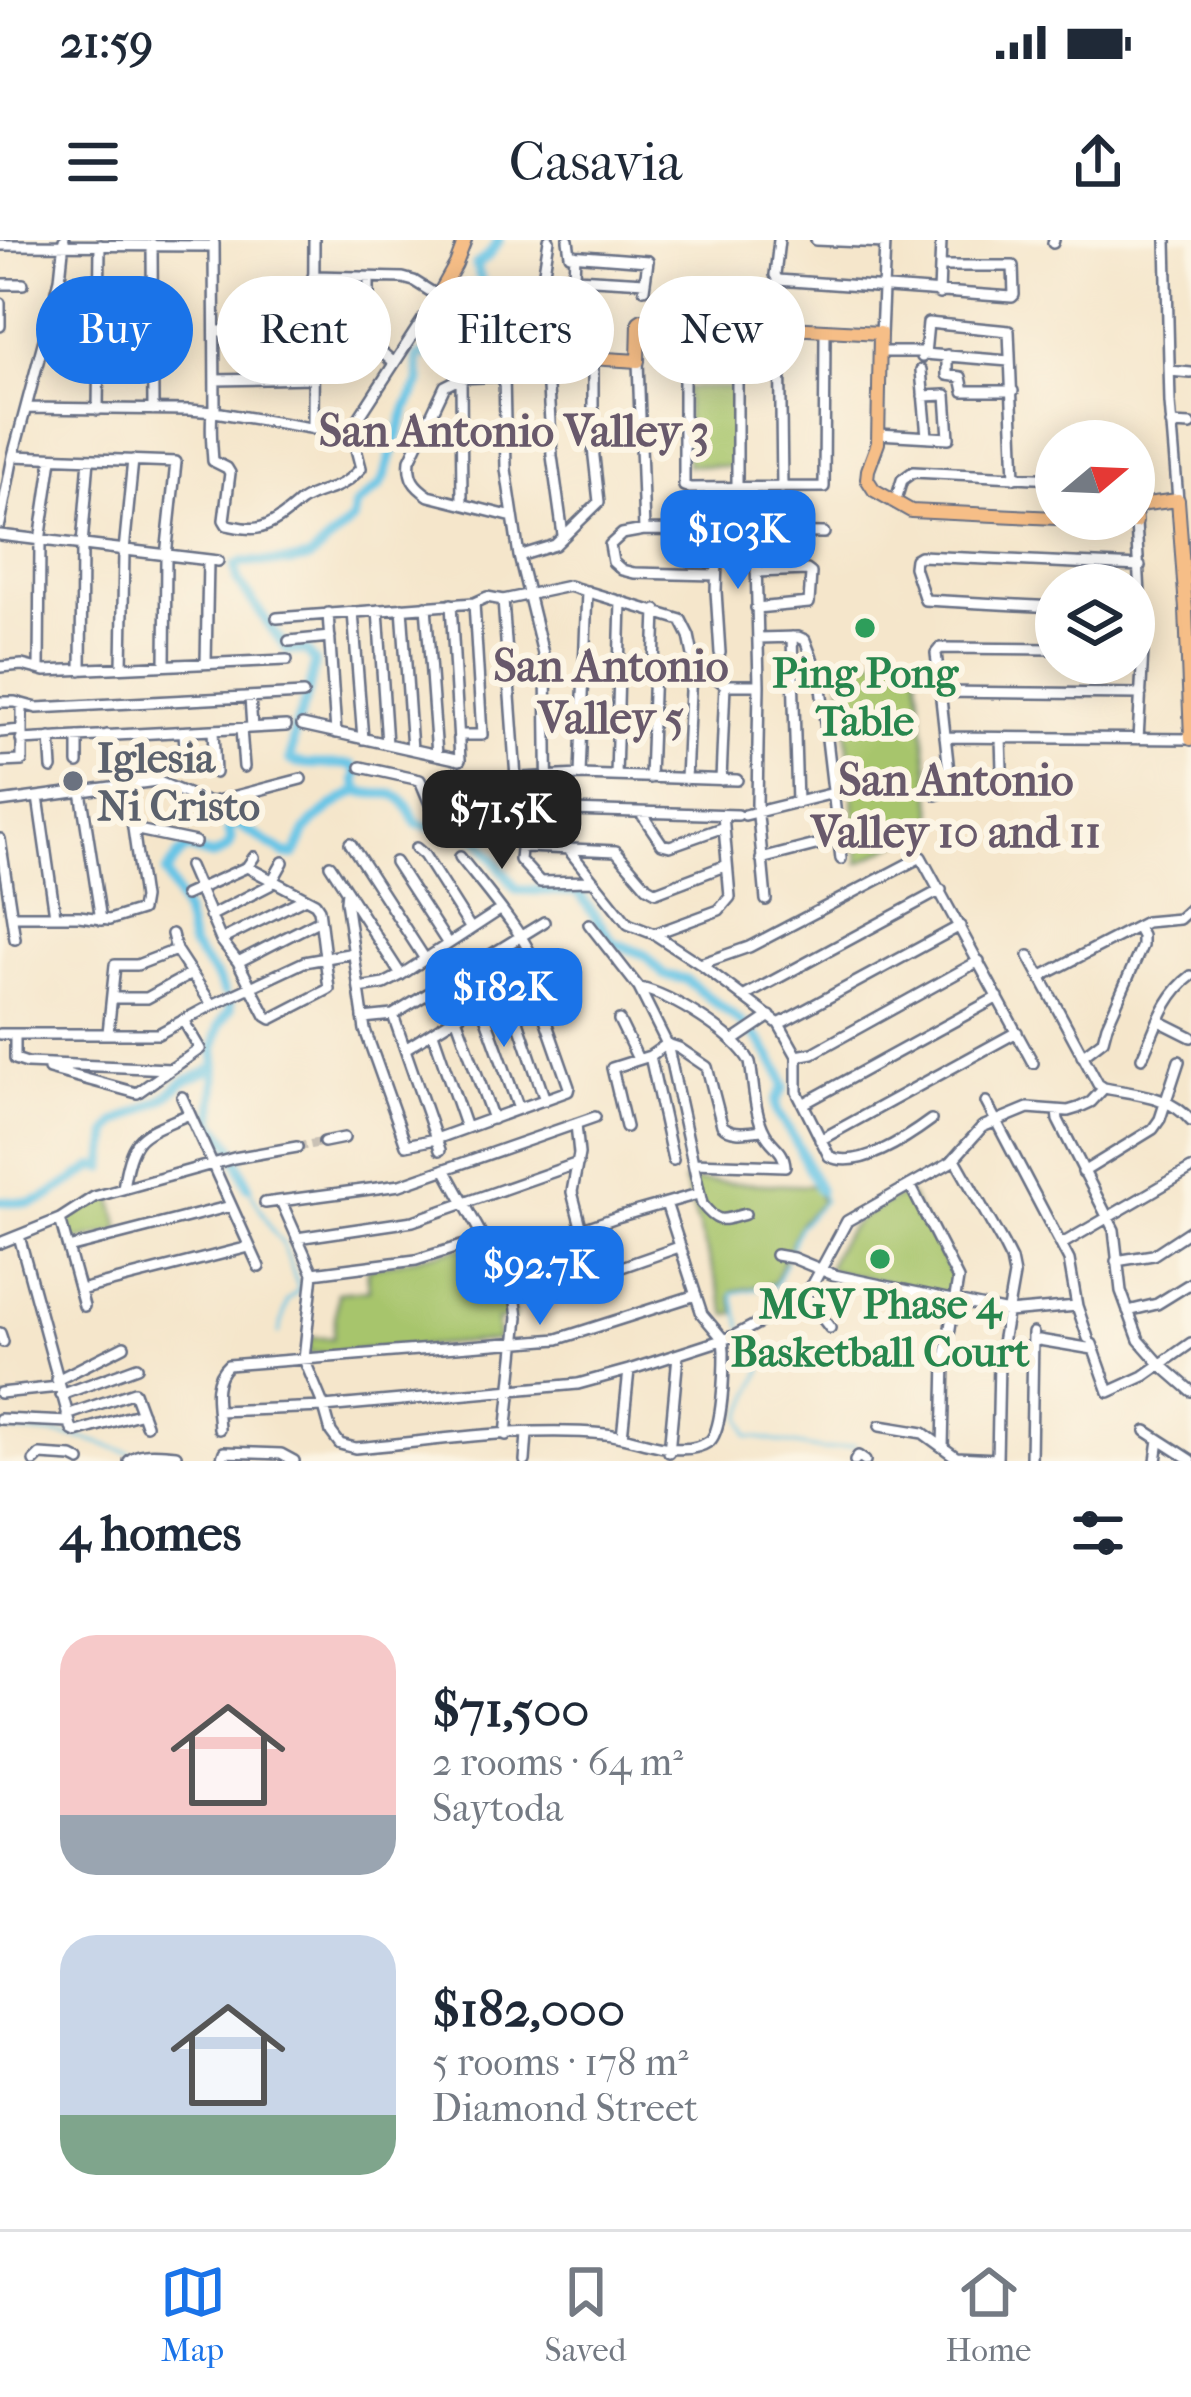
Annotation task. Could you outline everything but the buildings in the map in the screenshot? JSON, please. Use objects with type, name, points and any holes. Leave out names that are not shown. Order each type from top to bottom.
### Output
[{"type":"main road","points":[[449,276],[465,240]]},
{"type":"main road","points":[[805,329],[881,334],[886,355],[876,450],[867,479],[879,494],[910,511],[1035,517]]},
{"type":"main road","points":[[614,360],[638,362]]},
{"type":"main road","points":[[1155,503],[1178,500],[1189,609],[1191,739]]},
{"type":"street","points":[[314,240],[314,276]]},
{"type":"street","points":[[544,271],[549,240]]},
{"type":"street","points":[[568,240],[571,255],[575,255],[648,261],[644,285],[576,278],[575,255]]},
{"type":"street","points":[[779,240],[778,280],[939,294],[1014,295],[1012,266],[940,266]]},
{"type":"street","points":[[821,240],[885,243],[881,334]]},
{"type":"street","points":[[939,294],[941,240]]},
{"type":"street","points":[[1166,240],[1178,500]]},
{"type":"street","points":[[0,524],[60,279],[64,243]]},
{"type":"street","points":[[0,244],[214,243],[215,380],[210,434],[213,461],[230,473],[227,525],[259,528],[303,500],[348,481],[361,468],[345,432]]},
{"type":"street","points":[[152,244],[153,410]]},
{"type":"street","points":[[98,410],[100,245]]},
{"type":"street","points":[[0,284],[23,284]]},
{"type":"street","points":[[0,303],[0,326]]},
{"type":"street","points":[[925,354],[927,323],[1008,330],[1016,478]]},
{"type":"street","points":[[684,384],[684,486],[825,486],[825,330]]},
{"type":"street","points":[[345,432],[415,331]]},
{"type":"street","points":[[886,355],[1009,361]]},
{"type":"street","points":[[947,355],[947,375],[961,376],[964,391],[1013,392]]},
{"type":"street","points":[[391,360],[394,363]]},
{"type":"street","points":[[921,370],[926,436]]},
{"type":"street","points":[[1170,371],[1191,373]]},
{"type":"street","points":[[314,384],[314,429]]},
{"type":"street","points":[[449,384],[410,460],[417,488],[429,496],[513,517]]},
{"type":"street","points":[[461,384],[462,504]]},
{"type":"street","points":[[504,384],[506,469],[513,517],[546,665],[548,824],[628,924],[654,934],[700,964],[775,1020],[797,1056],[795,1087],[830,1156],[837,1161],[852,1160],[887,1148],[931,1120]]},
{"type":"street","points":[[548,384],[563,535]]},
{"type":"street","points":[[519,556],[555,545],[600,500],[592,384]]},
{"type":"street","points":[[639,384],[644,530]]},
{"type":"street","points":[[736,488],[737,384]]},
{"type":"street","points":[[781,384],[782,488]]},
{"type":"street","points":[[878,434],[949,438],[946,395],[923,396]]},
{"type":"street","points":[[27,408],[214,412],[345,432]]},
{"type":"street","points":[[1172,424],[1191,425]]},
{"type":"street","points":[[13,456],[176,462],[166,556],[165,665]]},
{"type":"street","points":[[39,669],[40,541],[52,459]]},
{"type":"street","points":[[81,670],[82,545],[89,459]]},
{"type":"street","points":[[122,667],[124,551],[134,460]]},
{"type":"street","points":[[896,503],[902,480],[913,472],[1035,478]]},
{"type":"street","points":[[716,575],[622,570],[613,562],[610,545],[622,534],[644,530],[824,533]]},
{"type":"street","points":[[718,532],[720,653]]},
{"type":"street","points":[[0,535],[213,561],[206,663]]},
{"type":"street","points":[[1035,606],[925,600],[915,560],[920,556],[1096,564]]},
{"type":"street","points":[[756,608],[811,602],[811,573],[756,566],[756,608],[759,685],[758,814],[766,900]]},
{"type":"street","points":[[277,618],[474,603],[487,597],[503,600],[559,586],[656,610],[681,620],[694,660],[686,778]]},
{"type":"street","points":[[580,775],[586,591]]},
{"type":"street","points":[[503,600],[516,778]]},
{"type":"street","points":[[616,776],[621,601]]},
{"type":"street","points":[[459,735],[482,735],[474,603]]},
{"type":"street","points":[[302,725],[460,760],[451,604]]},
{"type":"street","points":[[426,606],[437,755]]},
{"type":"street","points":[[402,608],[412,749]]},
{"type":"street","points":[[378,610],[387,744]]},
{"type":"street","points":[[650,778],[656,610]]},
{"type":"street","points":[[353,612],[363,739]]},
{"type":"street","points":[[328,614],[336,733]]},
{"type":"street","points":[[792,637],[797,803]]},
{"type":"street","points":[[289,641],[330,638]]},
{"type":"street","points":[[758,638],[805,640],[820,679],[839,792],[841,859]]},
{"type":"street","points":[[951,790],[936,653],[940,648],[1035,649]]},
{"type":"street","points":[[0,667],[22,665],[44,671],[286,660]]},
{"type":"street","points":[[694,660],[725,685],[759,685]]},
{"type":"street","points":[[1138,739],[1141,684]]},
{"type":"street","points":[[722,779],[725,685]]},
{"type":"street","points":[[0,687],[0,702],[37,708],[303,694]]},
{"type":"street","points":[[940,692],[1141,694]]},
{"type":"street","points":[[244,767],[250,698]]},
{"type":"street","points":[[0,762],[22,761],[22,704]]},
{"type":"street","points":[[0,732],[50,738],[286,726]]},
{"type":"street","points":[[213,731],[215,772]]},
{"type":"street","points":[[184,732],[186,764]]},
{"type":"street","points":[[107,735],[109,760]]},
{"type":"street","points":[[78,737],[78,763]]},
{"type":"street","points":[[945,737],[1191,739]]},
{"type":"street","points":[[50,738],[52,768]]},
{"type":"street","points":[[936,795],[998,774],[1001,738]]},
{"type":"street","points":[[424,766],[420,780],[436,812],[450,804],[491,814],[641,813],[723,821]]},
{"type":"street","points":[[361,767],[420,780]]},
{"type":"street","points":[[450,804],[454,774]]},
{"type":"street","points":[[501,779],[580,775],[758,780]]},
{"type":"street","points":[[0,802],[155,781],[208,802],[302,779]]},
{"type":"street","points":[[12,916],[101,920],[142,910],[127,786]]},
{"type":"street","points":[[81,791],[101,920]]},
{"type":"street","points":[[641,813],[662,844],[670,846],[741,815],[839,792]]},
{"type":"street","points":[[38,796],[55,916]]},
{"type":"street","points":[[654,934],[726,904],[730,897],[723,821]]},
{"type":"street","points":[[133,829],[195,842]]},
{"type":"street","points":[[0,839],[15,939]]},
{"type":"street","points":[[761,859],[839,839]]},
{"type":"street","points":[[350,844],[425,959]]},
{"type":"street","points":[[593,881],[540,883],[519,855],[526,847],[616,850],[656,892],[727,865]]},
{"type":"street","points":[[416,848],[471,929]]},
{"type":"street","points":[[185,895],[247,867],[254,857]]},
{"type":"street","points":[[405,1049],[534,964],[521,937],[460,857]]},
{"type":"street","points":[[700,964],[749,947],[918,857],[941,890],[1033,1064]]},
{"type":"street","points":[[210,916],[270,885],[283,862]]},
{"type":"street","points":[[395,862],[448,944]]},
{"type":"street","points":[[331,865],[401,975]]},
{"type":"street","points":[[189,866],[221,940],[271,1019],[328,989],[318,905],[247,867]]},
{"type":"street","points":[[743,997],[941,890]]},
{"type":"street","points":[[347,891],[364,1030],[406,1145],[438,1144],[466,1128],[568,1091],[548,1019],[528,970]]},
{"type":"street","points":[[221,940],[305,898]]},
{"type":"street","points":[[1040,977],[1137,927],[1156,919],[1179,919],[1191,908]]},
{"type":"street","points":[[359,988],[401,975],[500,910]]},
{"type":"street","points":[[238,962],[320,920]]},
{"type":"street","points":[[363,1018],[393,1015],[544,922]]},
{"type":"street","points":[[589,924],[639,988],[667,1045],[693,1163],[695,1195],[714,1219],[745,1214]]},
{"type":"street","points":[[733,1041],[960,926]]},
{"type":"street","points":[[1082,1056],[1103,1040],[1142,946],[1137,927]]},
{"type":"street","points":[[172,934],[176,950],[212,1004]]},
{"type":"street","points":[[108,1033],[115,965],[137,965],[176,950]]},
{"type":"street","points":[[0,1034],[154,1035],[304,962],[354,953]]},
{"type":"street","points":[[1029,956],[1098,1084],[1166,1100],[1191,1121]]},
{"type":"street","points":[[797,1056],[813,1053],[979,961]]},
{"type":"street","points":[[112,998],[147,998],[191,974]]},
{"type":"street","points":[[1142,1058],[1172,992],[1191,976]]},
{"type":"street","points":[[506,986],[545,1100]]},
{"type":"street","points":[[639,988],[675,1000],[746,1054],[763,1130],[783,1152],[785,1166],[693,1163]]},
{"type":"street","points":[[803,1104],[998,997]]},
{"type":"street","points":[[480,1002],[519,1109]]},
{"type":"street","points":[[393,1015],[438,1144]]},
{"type":"street","points":[[457,1018],[493,1119]]},
{"type":"street","points":[[15,1034],[15,1059],[137,1093],[200,1049],[183,1020]]},
{"type":"street","points":[[619,1020],[644,1058],[673,1160]]},
{"type":"street","points":[[1159,1021],[1189,1032]]},
{"type":"street","points":[[820,1141],[1017,1032]]},
{"type":"street","points":[[433,1033],[466,1128]]},
{"type":"street","points":[[626,1127],[612,1068],[667,1045],[707,1067],[726,1130],[763,1130]]},
{"type":"street","points":[[1083,1172],[1153,1129],[1179,1060]]},
{"type":"street","points":[[32,1064],[171,1069]]},
{"type":"street","points":[[218,1412],[578,1384],[733,1335],[787,1308],[804,1294],[847,1221],[955,1159],[972,1136],[996,1120],[1028,1108],[1068,1111],[1091,1102],[1104,1088]]},
{"type":"street","points":[[182,1097],[259,1267]]},
{"type":"street","points":[[986,1102],[1062,1244],[1077,1306],[1108,1392],[1135,1381],[1191,1343]]},
{"type":"street","points":[[1057,1111],[1114,1230],[1121,1292],[1138,1340],[1191,1390]]},
{"type":"street","points":[[123,1188],[130,1151],[138,1137],[189,1114]]},
{"type":"street","points":[[265,1203],[400,1185],[596,1117]]},
{"type":"street","points":[[576,1124],[578,1163],[572,1192],[582,1230]]},
{"type":"street","points":[[324,1142],[344,1138]]},
{"type":"street","points":[[0,1243],[60,1219],[94,1197],[237,1157],[297,1147]]},
{"type":"street","points":[[880,1426],[923,1432],[956,1457],[997,1460],[999,1360],[1014,1275],[1011,1261],[955,1159]]},
{"type":"street","points":[[297,1238],[413,1221],[578,1163]]},
{"type":"street","points":[[446,1169],[515,1295],[518,1317],[506,1435]]},
{"type":"street","points":[[1062,1244],[1191,1169]]},
{"type":"street","points":[[910,1185],[958,1280],[945,1359],[943,1448]]},
{"type":"street","points":[[313,1273],[416,1260],[484,1239],[551,1240],[695,1195]]},
{"type":"street","points":[[281,1201],[313,1273],[304,1359],[334,1439],[346,1447],[598,1433],[669,1452],[697,1450],[716,1433],[724,1356],[733,1335]]},
{"type":"street","points":[[666,1203],[703,1314],[733,1335]]},
{"type":"street","points":[[68,1248],[231,1206]]},
{"type":"street","points":[[60,1219],[84,1306]]},
{"type":"street","points":[[1116,1261],[1153,1255],[1191,1231]]},
{"type":"street","points":[[19,1236],[70,1423]]},
{"type":"street","points":[[80,1290],[250,1246]]},
{"type":"street","points":[[515,1295],[550,1292],[680,1247]]},
{"type":"street","points":[[784,1256],[820,1271],[1008,1312],[1077,1306]]},
{"type":"street","points":[[1128,1311],[1157,1304],[1191,1283]]},
{"type":"street","points":[[804,1294],[829,1329]]},
{"type":"street","points":[[219,1429],[217,1381],[228,1365],[558,1339],[696,1295]]},
{"type":"street","points":[[1031,1461],[1033,1337],[1091,1344]]},
{"type":"street","points":[[60,1388],[124,1346]]},
{"type":"street","points":[[669,1452],[678,1354]]},
{"type":"street","points":[[0,1393],[60,1388],[137,1367]]},
{"type":"street","points":[[622,1437],[629,1370]]},
{"type":"street","points":[[0,1419],[70,1423],[144,1419],[132,1392],[70,1423]]},
{"type":"street","points":[[1146,1431],[1191,1460]]},
{"type":"street","points":[[525,1461],[527,1434]]},
{"type":"street","points":[[1156,1461],[1159,1440]]},
{"type":"street","points":[[221,1461],[224,1452],[281,1454],[294,1461]]},
{"type":"street","points":[[34,1461],[40,1455],[80,1461]]},
{"type":"street","points":[[129,1461],[138,1455],[176,1455],[174,1461]]},
{"type":"street","points":[[855,1461],[857,1456],[866,1461]]},
{"type":"green space","points":[[686,388],[734,388],[733,467],[687,465]]},
{"type":"green space","points":[[915,654],[935,825],[859,863],[840,663]]},
{"type":"green space","points":[[684,1181],[815,1186],[821,1202],[801,1222],[774,1283],[733,1291],[736,1313],[727,1314]]},
{"type":"green space","points":[[904,1194],[911,1197],[955,1280],[953,1296],[831,1270],[836,1249],[850,1228]]},
{"type":"green space","points":[[112,1196],[120,1230],[72,1242],[66,1220]]},
{"type":"green space","points":[[464,1247],[473,1270],[493,1264],[512,1296],[515,1318],[497,1320],[498,1340],[308,1354],[309,1338],[333,1338],[338,1293],[369,1290],[367,1269]]},
{"type":"waterway","points":[[499,240],[476,265],[484,301],[468,306],[458,352],[417,357],[420,382],[384,478],[355,506],[353,520],[310,558],[235,566],[237,580],[288,651],[306,650],[315,662],[290,760],[352,765],[359,791],[398,796],[417,824],[477,837],[517,890],[578,892],[613,942],[645,955],[664,975],[685,979],[741,1022],[761,1042],[780,1073],[784,1087],[776,1101],[777,1112],[819,1190]]},
{"type":"waterway","points":[[224,992],[192,946],[184,911],[166,873],[187,848],[212,856],[225,850],[231,840],[228,831],[235,823],[294,855],[312,823],[359,791]]},
{"type":"waterway","points":[[229,1001],[214,1048],[213,1122],[231,1145],[248,1187]]},
{"type":"waterway","points":[[0,1201],[30,1203],[95,1166],[104,1168],[109,1133],[116,1123],[216,1067]]},
{"type":"waterway","points":[[248,1187],[282,1242],[299,1289],[287,1302],[279,1333]]},
{"type":"waterway","points":[[789,1253],[800,1226],[824,1201],[819,1190]]},
{"type":"waterway","points":[[742,1327],[732,1293],[775,1286],[786,1262]]},
{"type":"waterway","points":[[744,1336],[762,1369],[742,1417],[748,1436],[824,1450],[855,1445]]},
{"type":"waterway","points":[[0,1430],[71,1436],[130,1452]]},
{"type":"tunnel","points":[[297,1147],[324,1142]]},
{"type":"place","name":"Ping Pong Table","points":[[865,628]]},
{"type":"place","name":"Iglesia Ni Cristo","points":[[73,781]]},
{"type":"place","name":"MGV Phase 4 Basketball Court","points":[[880,1259]]},
{"type":"district","name":"San Antonio Valley 3","points":[[514,430]]},
{"type":"district","name":"San Antonio Valley 5","points":[[611,691]]},
{"type":"district","name":"San Antonio Valley 10 and 11","points":[[956,805]]}]
